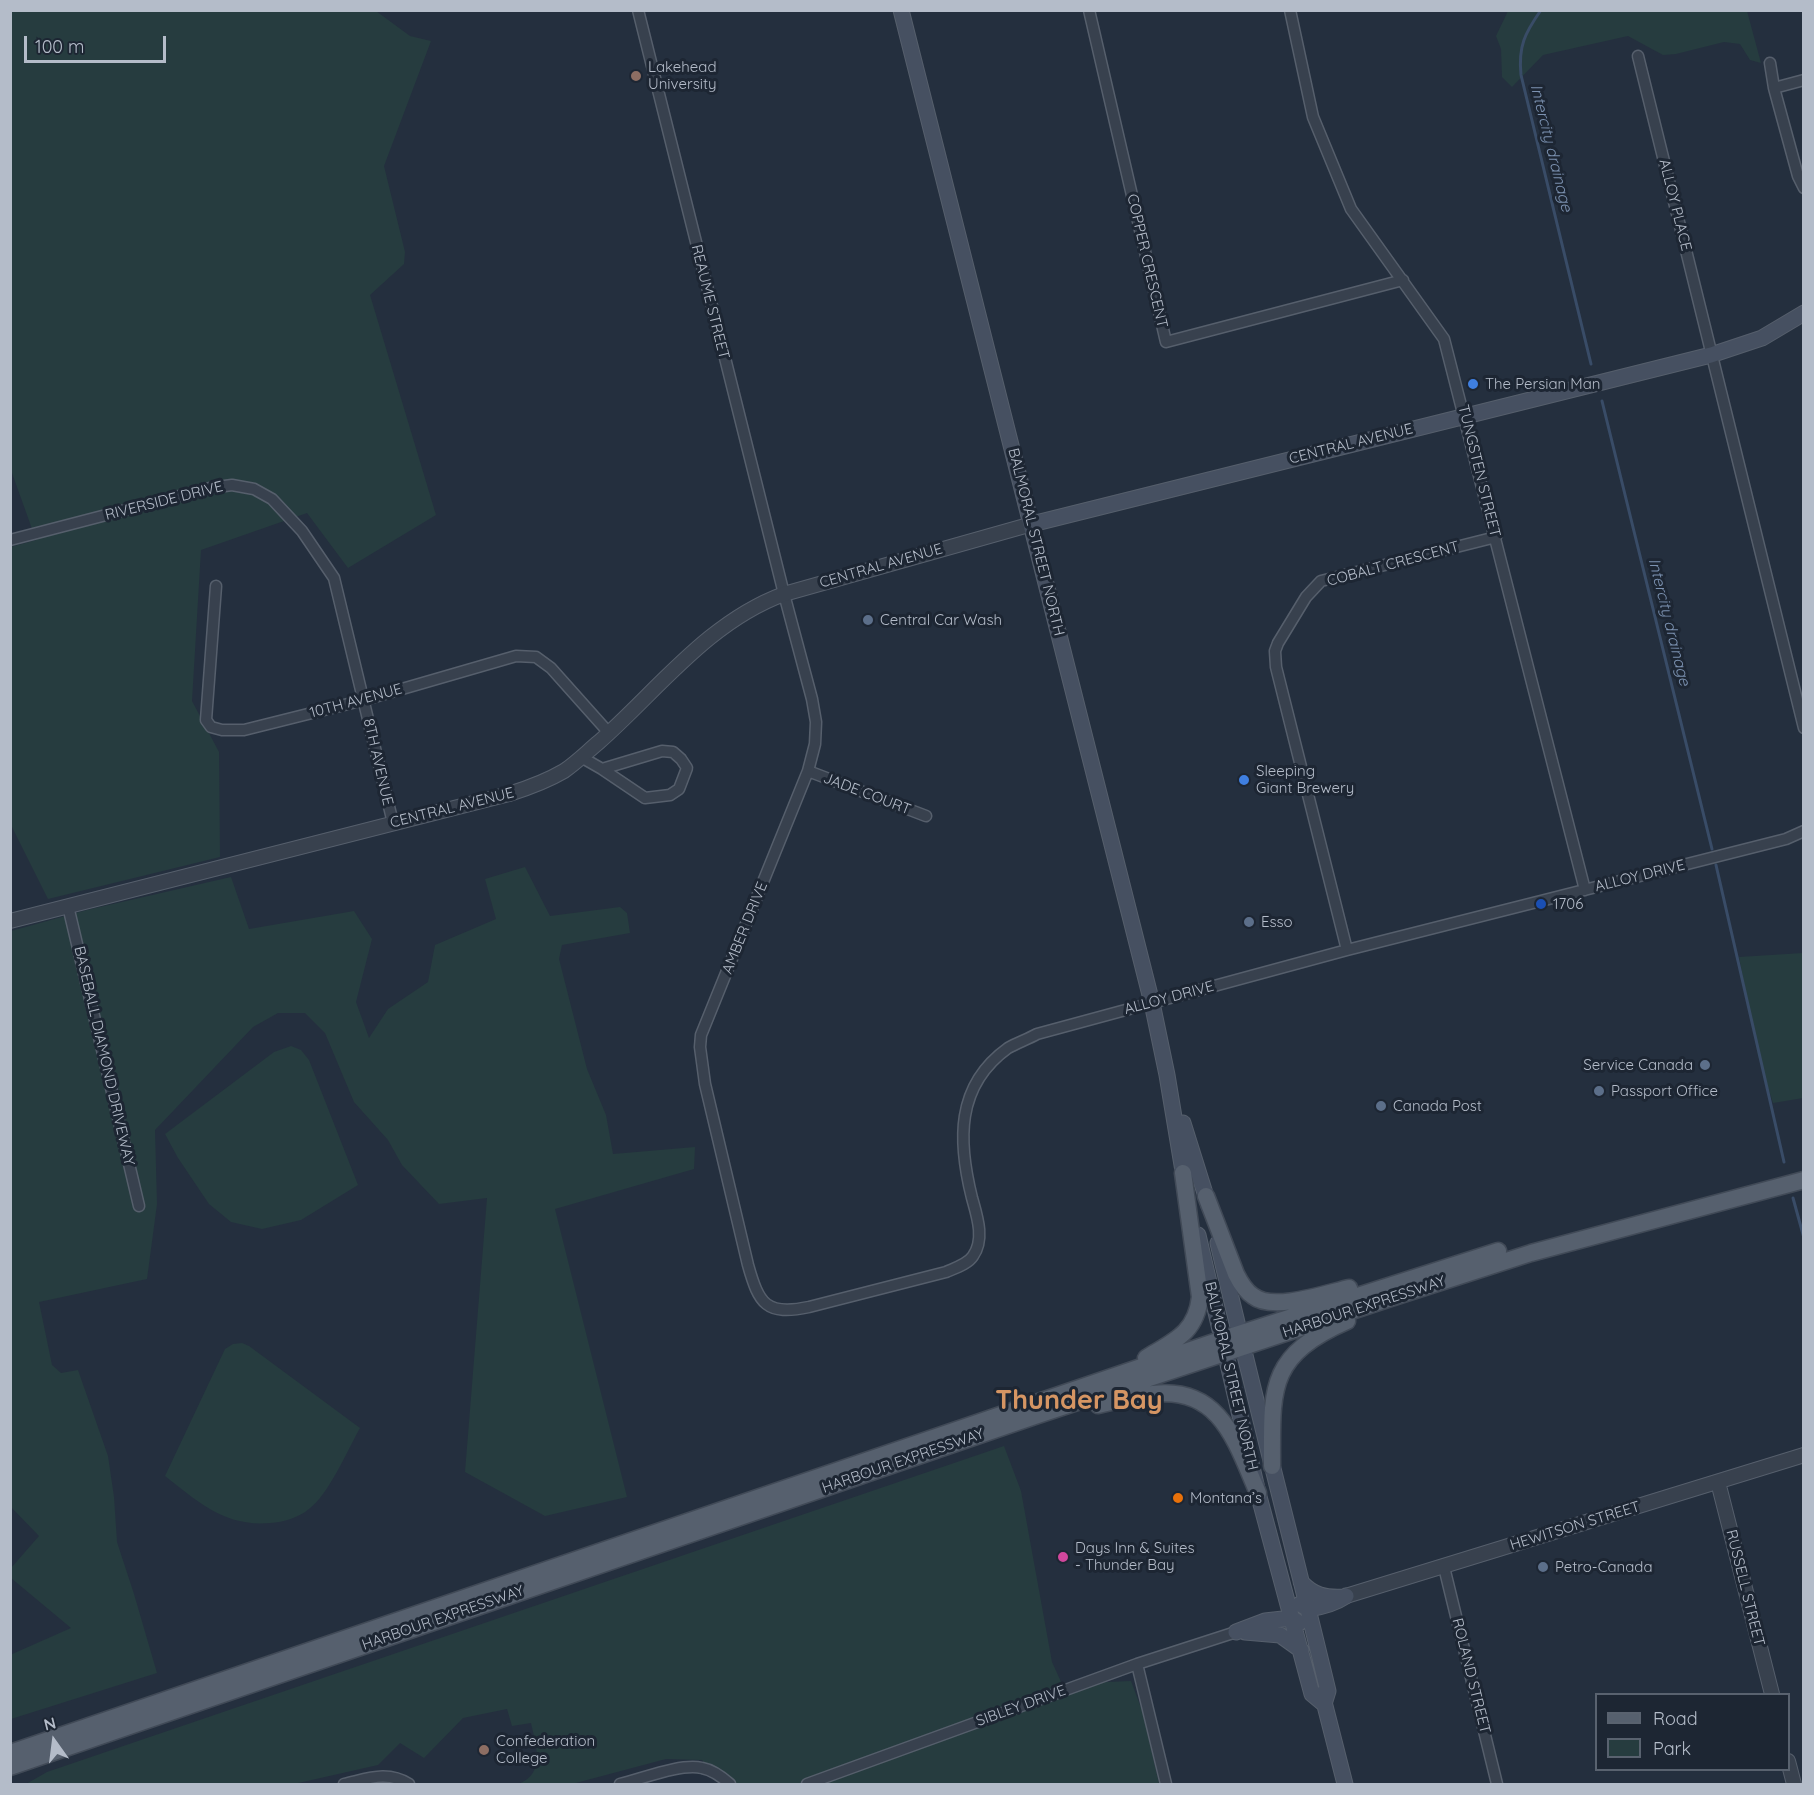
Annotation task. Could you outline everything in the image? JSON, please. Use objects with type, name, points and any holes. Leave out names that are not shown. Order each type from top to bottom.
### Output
[{"type":"main road","name":"BALMORAL STREET NORTH","points":[[901,10],[1152,1003],[1167,1075],[1183,1173],[1272,1466],[1328,1691],[1324,1704],[1345,1785]]},
{"type":"main road","name":"CENTRAL AVENUE","points":[[1032,524],[1711,355],[1762,338],[1803,313]]},
{"type":"main road","name":"BALMORAL STREET NORTH","points":[[1167,1075],[1206,1196],[1258,1493],[1312,1694],[1324,1704]]},
{"type":"main road","name":"HARBOUR EXPRESSWAY","points":[[10,1767],[1020,1421],[1456,1264],[1552,1235],[1803,1170]]},
{"type":"main road","points":[[1117,1376],[1182,1336],[1193,1324],[1199,1310],[1200,1297],[1183,1173]]},
{"type":"main road","name":"HARBOUR EXPRESSWAY","points":[[10,1753],[1117,1376],[1433,1284],[1531,1253],[1803,1180]]},
{"type":"main road","points":[[1206,1196],[1236,1274],[1252,1296],[1262,1301],[1287,1301],[1456,1264]]},
{"type":"main road","points":[[1272,1466],[1273,1401],[1278,1377],[1286,1364],[1313,1339],[1336,1326],[1433,1284]]},
{"type":"main road","points":[[1020,1421],[1154,1394],[1189,1396],[1211,1408],[1223,1420],[1258,1493]]},
{"type":"main road","points":[[1266,1524],[1290,1592],[1296,1600],[1308,1609],[1333,1604],[1346,1596]]},
{"type":"main road","points":[[1301,1582],[1317,1595],[1331,1598],[1346,1596]]},
{"type":"main road","points":[[1236,1632],[1265,1621],[1292,1618],[1305,1630],[1324,1704]]},
{"type":"main road","points":[[1236,1632],[1280,1635],[1300,1650]]},
{"type":"street","name":"REAUME STREET","points":[[638,10],[783,594]]},
{"type":"street","name":"COPPER CRESCENT","points":[[1089,10],[1166,342],[1403,280]]},
{"type":"street","name":"TUNGSTEN STREET","points":[[1290,10],[1313,117],[1351,209],[1444,339],[1585,890]]},
{"type":"street","name":"ALLOY PLACE","points":[[1638,56],[1711,355]]},
{"type":"street","points":[[1770,63],[1774,88],[1803,188]]},
{"type":"street","points":[[1774,88],[1803,80]]},
{"type":"street","points":[[1711,355],[1803,728]]},
{"type":"street","name":"RIVERSIDE DRIVE","points":[[10,540],[210,488],[232,485],[254,489],[272,500],[302,531],[334,578],[364,700]]},
{"type":"street","name":"CENTRAL AVENUE","points":[[10,921],[509,794],[547,780],[565,770],[609,733],[718,630],[760,603],[783,594],[1032,524]]},
{"type":"street","name":"COBALT CRESCENT","points":[[1347,950],[1276,667],[1275,651],[1306,597],[1321,581],[1496,537]]},
{"type":"street","name":"10TH AVENUE","points":[[216,585],[206,720],[211,727],[222,730],[244,730],[364,700],[516,656],[536,657],[559,677],[609,733]]},
{"type":"street","name":"AMBER DRIVE","points":[[748,1265],[705,1084],[700,1035],[808,771],[815,744],[816,722],[812,699],[783,594]]},
{"type":"street","name":"8TH AVENUE","points":[[364,700],[393,823]]},
{"type":"street","points":[[581,757],[645,798],[670,795],[679,789],[687,768],[673,752],[662,751],[602,769]]},
{"type":"street","name":"JADE COURT","points":[[808,771],[926,816]]},
{"type":"street","name":"ALLOY DRIVE","points":[[748,1265],[755,1291],[764,1302],[775,1309],[792,1310],[962,1266],[973,1256],[978,1242],[979,1227],[964,1166],[962,1127],[972,1095],[985,1071],[1010,1047],[1037,1034],[1347,950],[1786,839],[1803,831]]},
{"type":"street","name":"BASEBALL DIAMOND DRIVEWAY","points":[[68,906],[139,1206]]},
{"type":"street","name":"HEWITSON STREET","points":[[1346,1596],[1803,1455]]},
{"type":"street","name":"RUSSELL STREET","points":[[1718,1482],[1771,1693]]},
{"type":"street","name":"ROLAND STREET","points":[[1444,1567],[1497,1785]]},
{"type":"street","name":"SIBLEY DRIVE","points":[[807,1785],[1137,1664],[1236,1632]]},
{"type":"street","points":[[1137,1664],[1166,1785]]},
{"type":"street","points":[[620,1785],[686,1767],[700,1767],[710,1770],[730,1785]]},
{"type":"street","points":[[1790,1769],[1794,1785]]},
{"type":"street","points":[[344,1785],[386,1776],[398,1777],[409,1785]]},
{"type":"green space","points":[[11,11],[376,11],[410,36],[431,41],[384,166],[405,252],[404,264],[370,295],[436,515],[348,568],[307,513],[201,550],[192,701],[219,752],[220,857],[48,899],[11,825],[11,547],[36,540],[12,473],[10,473]]},
{"type":"green space","points":[[1508,11],[1747,11],[1761,63],[1750,60],[1740,44],[1724,42],[1663,55],[1628,36],[1543,55],[1512,87],[1502,77],[1501,49],[1496,36]]},
{"type":"green space","points":[[525,867],[550,916],[620,907],[627,913],[630,933],[562,945],[559,959],[587,1069],[606,1115],[613,1154],[695,1147],[694,1169],[555,1209],[627,1497],[545,1516],[465,1472],[487,1198],[439,1204],[402,1165],[388,1140],[354,1102],[325,1033],[305,1013],[278,1013],[253,1027],[155,1130],[157,1204],[147,1279],[39,1302],[52,1365],[61,1373],[78,1370],[108,1456],[117,1542],[157,1673],[11,1719],[10,1655],[71,1628],[11,1578],[11,1568],[39,1536],[10,1506],[11,931],[87,910],[231,877],[249,929],[354,911],[372,939],[356,1002],[369,1038],[388,1009],[428,982],[435,945],[496,919],[485,879]]},
{"type":"green space","points":[[1803,953],[1803,1098],[1773,1103],[1758,1056],[1739,957]]},
{"type":"green space","points":[[291,1046],[301,1050],[309,1060],[358,1185],[301,1220],[262,1229],[231,1222],[209,1204],[165,1134],[274,1052]]},
{"type":"green space","points":[[242,1343],[360,1428],[324,1493],[305,1512],[286,1521],[254,1523],[226,1517],[189,1495],[165,1476],[225,1349],[233,1344]]},
{"type":"green space","points":[[1004,1446],[1021,1491],[1052,1662],[1062,1684],[1131,1681],[1143,1713],[1159,1784],[726,1784],[702,1760],[666,1759],[572,1784],[519,1784],[533,1773],[537,1749],[531,1723],[512,1726],[507,1709],[463,1718],[424,1758],[400,1743],[378,1765],[294,1784],[26,1784],[47,1772]]},
{"type":"waterway","name":"Intercity drainage","points":[[1541,10],[1524,40],[1520,65],[1521,75],[1591,364]]},
{"type":"waterway","name":"Intercity drainage","points":[[1602,401],[1712,849]]},
{"type":"waterway","name":"Intercity drainage","points":[[1716,865],[1784,1162]]},
{"type":"waterway","name":"Intercity drainage","points":[[1793,1198],[1804,1238]]},
{"type":"place","name":"Lakehead University","points":[[636,76]]},
{"type":"place","name":"The Persian Man","points":[[1473,384]]},
{"type":"place","name":"Central Car Wash","points":[[868,620]]},
{"type":"place","name":"Sleeping Giant Brewery","points":[[1244,780]]},
{"type":"place","name":"1706","points":[[1541,904]]},
{"type":"place","name":"Esso","points":[[1249,922]]},
{"type":"place","name":"Service Canada","points":[[1705,1065]]},
{"type":"place","name":"Passport Office","points":[[1599,1091]]},
{"type":"place","name":"Canada Post","points":[[1381,1106]]},
{"type":"place","name":"Montana’s","points":[[1178,1498]]},
{"type":"place","name":"Days Inn & Suites - Thunder Bay","points":[[1063,1557]]},
{"type":"place","name":"Petro-Canada","points":[[1543,1567]]},
{"type":"place","name":"Confederation College","points":[[484,1750]]},
{"type":"district","name":"Thunder Bay","points":[[1079,1401]]}]
